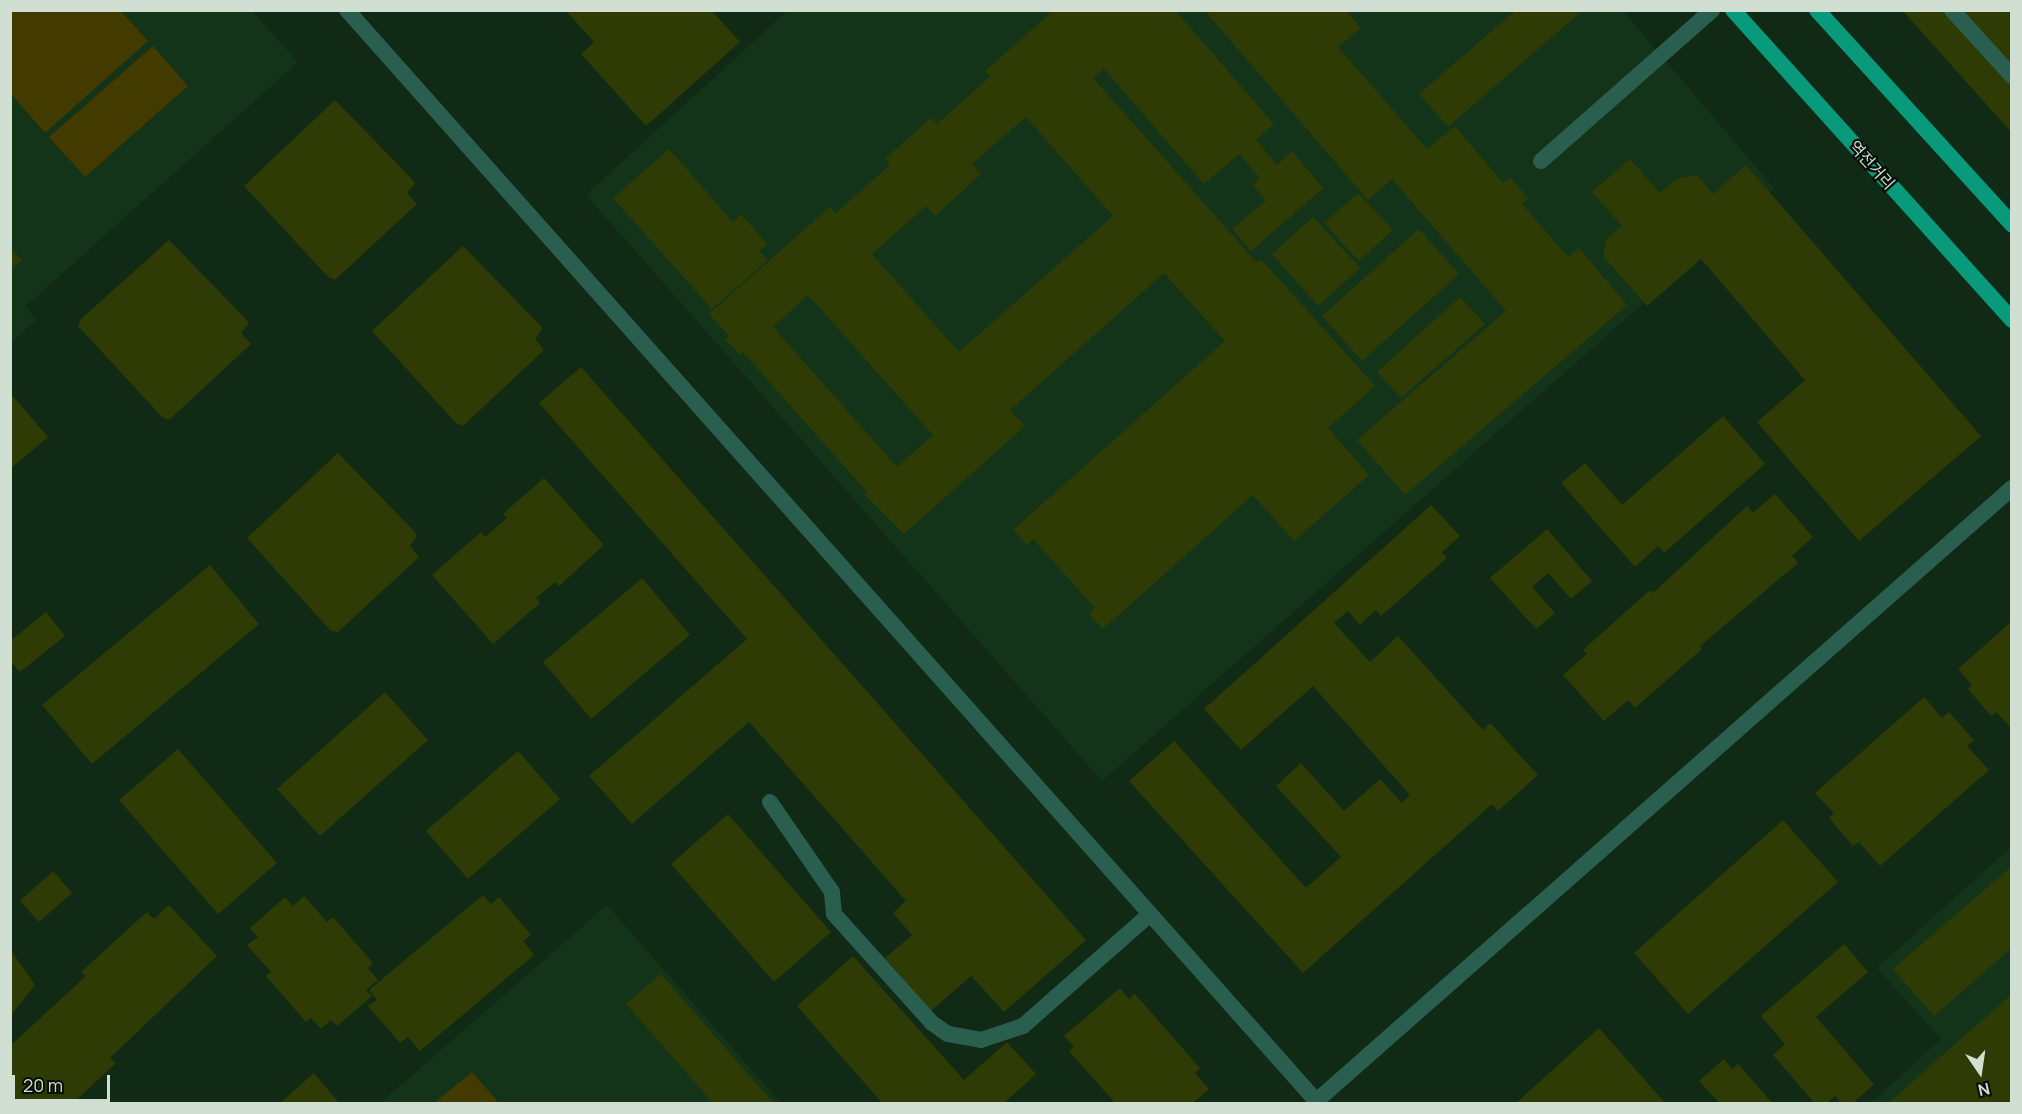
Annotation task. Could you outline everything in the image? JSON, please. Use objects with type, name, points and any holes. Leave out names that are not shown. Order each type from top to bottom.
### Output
[{"type":"main road","name":"역전거리","points":[[1733,10],[2012,320]]},
{"type":"main road","points":[[1817,10],[2012,224]]},
{"type":"street","points":[[346,10],[1316,1103],[2012,488]]},
{"type":"street","points":[[1542,161],[1712,10]]},
{"type":"street","points":[[1952,10],[2012,76]]},
{"type":"street","points":[[770,802],[832,892],[834,914],[932,1023],[948,1034],[981,1040],[1023,1026],[1150,914]]},
{"type":"shaded area","points":[[788,10],[1623,11],[1774,188],[1102,781],[586,195]]},
{"type":"shaded area","points":[[10,11],[121,11],[148,41],[45,133],[11,94]]},
{"type":"shaded area","points":[[11,11],[252,11],[298,62],[26,306],[36,320],[11,342]]},
{"type":"shaded area","points":[[153,46],[188,86],[85,177],[49,137]]},
{"type":"shaded area","points":[[2011,847],[2011,1103],[1870,1104],[1941,1039],[1877,968]]},
{"type":"shaded area","points":[[607,905],[781,1103],[379,1104]]},
{"type":"shaded area","points":[[472,1072],[499,1103],[434,1103]]},
{"type":"building","points":[[565,10],[711,10],[740,42],[646,126],[581,54],[594,42]]},
{"type":"building","points":[[1054,10],[1175,10],[1274,124],[1256,140],[1277,165],[1292,151],[1323,188],[1251,251],[1232,229],[1266,201],[1253,185],[1260,178],[1239,154],[1204,184],[1104,69],[1093,78],[1257,263],[1261,259],[1375,386],[1328,428],[1369,475],[1294,541],[1253,495],[1103,629],[1089,614],[1095,608],[1033,539],[1027,545],[1013,530],[1225,341],[1164,273],[1010,410],[1025,426],[904,534],[865,495],[867,492],[743,352],[740,355],[725,339],[729,336],[709,314],[830,207],[836,213],[890,165],[885,159],[931,118],[937,124],[990,77],[985,71]],"holes":[[[1026,117],[1113,216],[959,352],[872,254],[926,206],[935,216],[981,174],[972,164]],[[808,295],[933,435],[897,467],[773,327]]]},
{"type":"building","points":[[1204,10],[1346,10],[1361,28],[1338,47],[1427,149],[1455,126],[1503,183],[1510,177],[1529,199],[1522,204],[1568,257],[1579,248],[1627,305],[1405,495],[1357,440],[1506,311],[1392,179],[1368,200]]},
{"type":"building","points":[[1516,10],[1583,10],[1448,127],[1419,94]]},
{"type":"building","points":[[1902,10],[2012,10],[2012,133]]},
{"type":"building","points":[[335,100],[412,179],[415,183],[407,193],[417,204],[335,280],[328,277],[244,186]]},
{"type":"building","points":[[669,149],[733,222],[741,214],[767,244],[759,251],[768,260],[712,309],[613,198]]},
{"type":"building","points":[[1630,159],[1660,193],[1676,179],[1697,175],[1713,194],[1746,165],[1981,436],[1859,541],[1757,422],[1805,380],[1701,259],[1647,306],[1603,256],[1607,238],[1622,226],[1592,192]]},
{"type":"building","points":[[1358,193],[1393,230],[1359,261],[1324,223]]},
{"type":"building","points":[[1313,217],[1360,268],[1318,306],[1272,254]]},
{"type":"building","points":[[1419,229],[1459,274],[1362,361],[1322,316]]},
{"type":"building","points":[[169,240],[246,319],[249,323],[241,333],[251,344],[169,420],[162,417],[78,326],[81,319]]},
{"type":"building","points":[[463,246],[540,325],[542,329],[535,339],[544,350],[463,426],[456,423],[372,331]]},
{"type":"building","points":[[10,248],[22,260],[10,270]]},
{"type":"building","points":[[1460,297],[1485,324],[1401,398],[1377,372]]},
{"type":"building","points":[[581,367],[1086,940],[1004,1012],[971,976],[931,1011],[885,958],[912,935],[893,913],[906,901],[749,722],[632,824],[589,776],[747,639],[539,403]]},
{"type":"building","points":[[10,393],[48,437],[10,469]]},
{"type":"building","points":[[1723,416],[1765,464],[1664,553],[1658,546],[1635,567],[1561,483],[1585,463],[1622,505]]},
{"type":"building","points":[[338,453],[415,532],[417,536],[410,546],[419,557],[338,632],[331,631],[247,538]]},
{"type":"building","points":[[544,478],[604,545],[559,586],[555,582],[536,598],[540,603],[493,644],[432,575],[481,532],[485,537],[507,518],[503,514]]},
{"type":"building","points":[[1775,494],[1813,537],[1792,556],[1798,563],[1700,646],[1702,649],[1635,708],[1628,700],[1604,721],[1563,675],[1587,654],[1583,650],[1650,590],[1653,593],[1747,506],[1753,513]]},
{"type":"building","points":[[1431,505],[1460,536],[1442,552],[1447,558],[1381,616],[1376,610],[1360,625],[1348,611],[1334,623],[1370,662],[1398,636],[1483,730],[1490,723],[1538,775],[1498,811],[1492,804],[1303,973],[1129,781],[1174,741],[1306,888],[1341,857],[1276,786],[1301,763],[1344,811],[1380,779],[1402,803],[1410,795],[1313,686],[1241,750],[1204,709]]},
{"type":"building","points":[[1547,529],[1592,581],[1571,599],[1548,573],[1532,587],[1555,613],[1536,629],[1490,578]]},
{"type":"building","points":[[210,565],[259,624],[92,764],[42,705]]},
{"type":"building","points":[[642,578],[690,635],[591,719],[543,662]]},
{"type":"building","points":[[46,612],[65,636],[20,672],[10,661],[10,641]]},
{"type":"building","points":[[2012,621],[2012,726],[2010,727],[1996,712],[1991,716],[1968,689],[1972,685],[1958,669]]},
{"type":"building","points":[[385,692],[428,740],[320,836],[277,789]]},
{"type":"building","points":[[1924,697],[1942,718],[1949,712],[1974,740],[1967,746],[1989,770],[1880,866],[1859,842],[1853,846],[1829,818],[1834,813],[1815,793]]},
{"type":"building","points":[[178,749],[277,863],[218,914],[119,800]]},
{"type":"building","points":[[518,751],[560,799],[468,879],[426,831]]},
{"type":"building","points":[[728,814],[831,932],[774,982],[671,864]]},
{"type":"building","points":[[1783,820],[1838,882],[1688,1014],[1634,953]]},
{"type":"building","points":[[2012,866],[2012,948],[1934,1016],[1893,969]]},
{"type":"building","points":[[53,871],[72,893],[39,922],[20,901]]},
{"type":"building","points":[[483,895],[491,904],[499,897],[531,935],[523,941],[534,955],[420,1051],[408,1037],[400,1043],[368,1006],[377,1000],[369,990]]},
{"type":"building","points":[[304,896],[327,922],[333,917],[373,963],[368,968],[378,980],[366,990],[372,996],[337,1026],[331,1020],[321,1029],[311,1018],[306,1022],[266,976],[271,972],[247,945],[258,937],[250,928],[285,897],[293,906]]},
{"type":"building","points":[[169,905],[217,956],[110,1058],[116,1063],[72,1104],[10,1104],[10,1046],[86,976],[81,972],[147,912],[154,919]]},
{"type":"building","points":[[1844,944],[1868,972],[1816,1017],[1874,1084],[1852,1104],[1841,1104],[1835,1096],[1826,1104],[1815,1104],[1773,1055],[1785,1044],[1761,1016]]},
{"type":"building","points":[[10,949],[35,985],[10,1016]]},
{"type":"building","points":[[853,956],[964,1080],[1007,1042],[1036,1074],[1003,1104],[883,1104],[797,1006]]},
{"type":"building","points":[[661,974],[774,1104],[714,1104],[626,1004]]},
{"type":"building","points":[[1120,988],[1129,999],[1135,994],[1200,1068],[1195,1073],[1209,1089],[1192,1104],[1116,1104],[1069,1051],[1074,1047],[1064,1036]]},
{"type":"building","points":[[2012,994],[2012,1104],[1888,1104],[1930,1066]]},
{"type":"building","points":[[1599,1028],[1666,1104],[1515,1104]]},
{"type":"building","points":[[1724,1059],[1732,1069],[1738,1064],[1773,1104],[1720,1104],[1699,1081]]},
{"type":"building","points":[[314,1073],[340,1104],[279,1104]]}]
